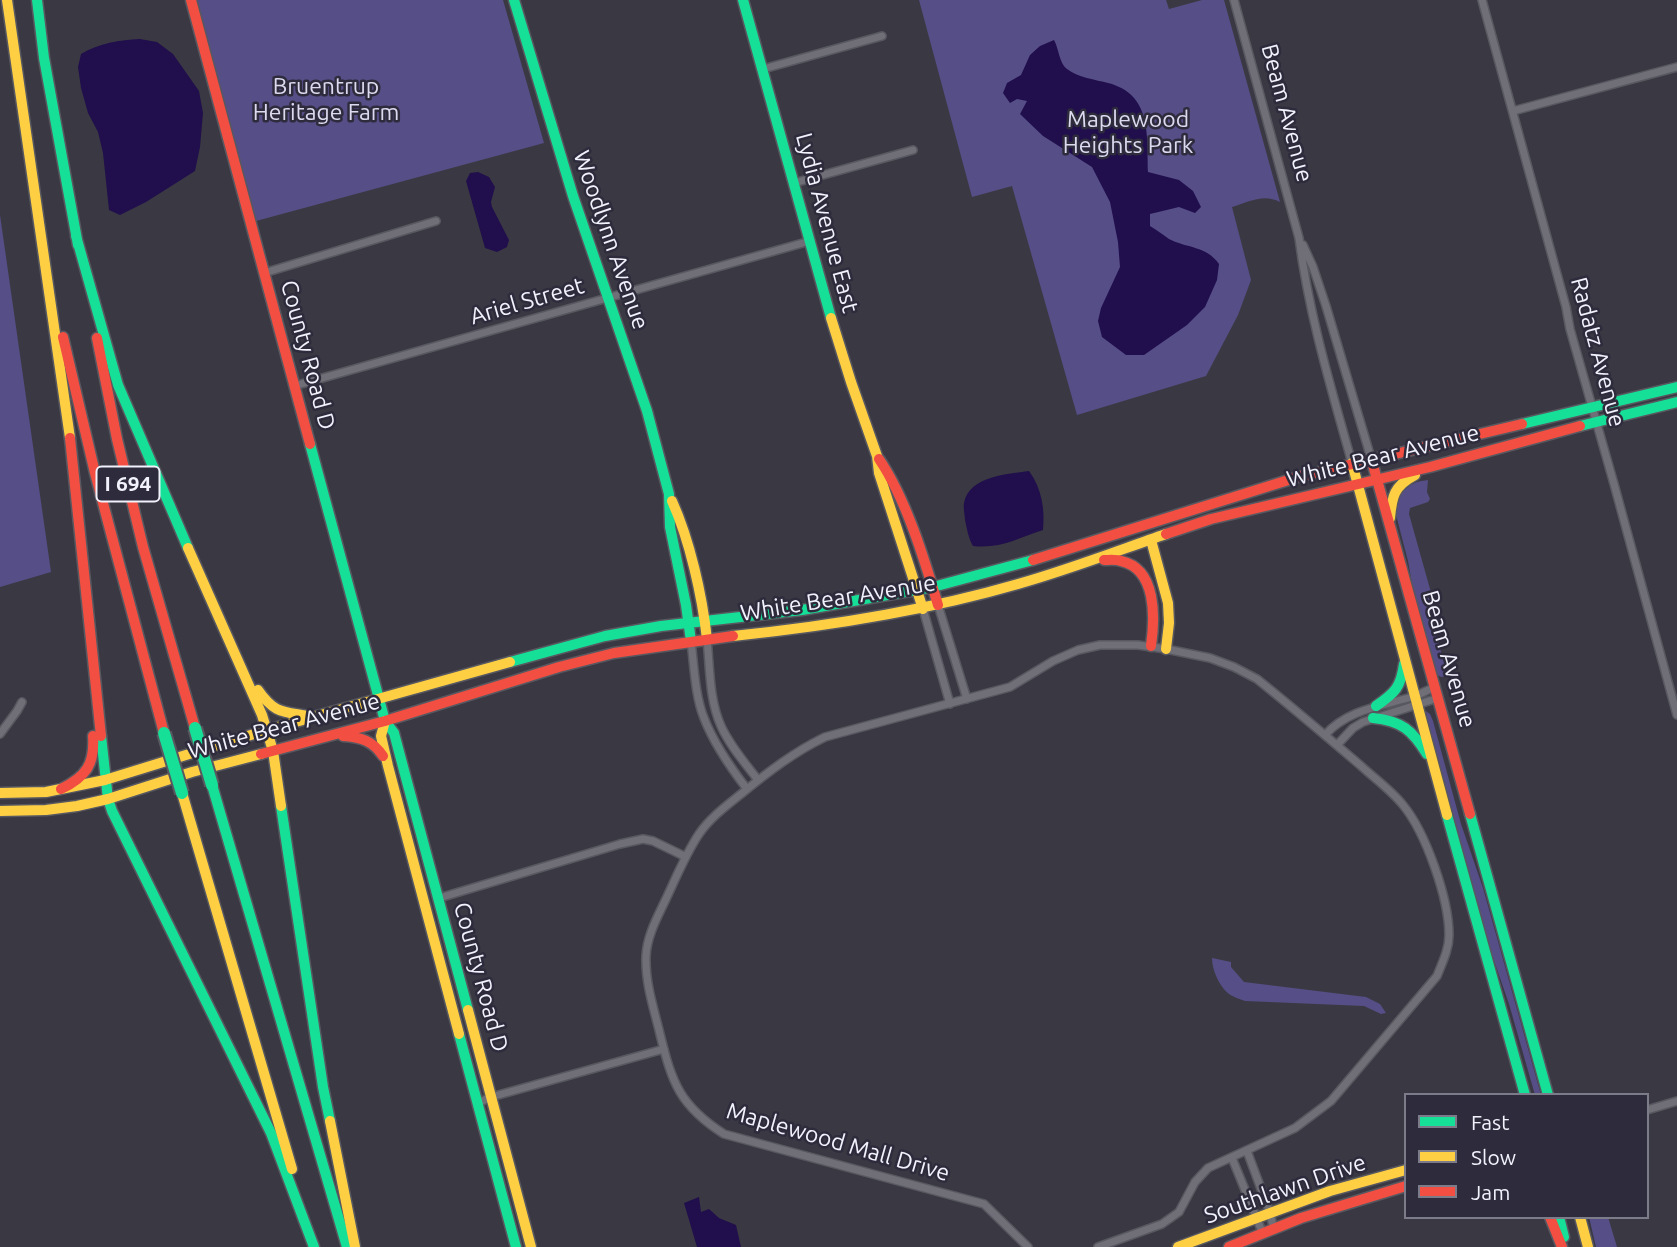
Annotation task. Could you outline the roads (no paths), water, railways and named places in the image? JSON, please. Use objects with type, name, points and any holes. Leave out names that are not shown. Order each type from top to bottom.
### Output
[{"type":"main road","name":"I 694","points":[[7,0],[44,254],[97,484],[164,733],[315,1247]]},
{"type":"main road","name":"I 694","points":[[37,0],[44,58],[76,236],[117,439],[143,547],[347,1247]]},
{"type":"main road","name":"County Road D","points":[[191,0],[385,721],[394,733],[439,898],[531,1247]]},
{"type":"main road","name":"Woodlynn Avenue","points":[[514,0],[573,196],[647,411],[669,494],[683,525],[708,639]]},
{"type":"main road","name":"Lydia Avenue East","points":[[743,0],[842,354],[877,456],[879,473],[923,609]]},
{"type":"main road","points":[[76,236],[118,385],[262,715],[273,751],[323,1087],[355,1247]]},
{"type":"main road","points":[[44,254],[73,458],[105,780],[111,811],[271,1133],[315,1247]]},
{"type":"main road","name":"White Bear Avenue","points":[[0,793],[46,792],[105,780],[267,730],[577,642],[632,630],[802,610],[918,591],[1019,565],[1258,489],[1352,463],[1677,387]]},
{"type":"main road","name":"White Bear Avenue","points":[[0,811],[46,810],[108,799],[192,772],[385,721],[589,659],[647,646],[809,628],[923,609],[1020,584],[1211,519],[1430,467],[1596,421],[1677,402]]},
{"type":"main road","name":"Lydia Avenue East","points":[[877,456],[893,480],[939,605]]},
{"type":"main road","name":"Beam Avenue","points":[[1371,458],[1547,1093]]},
{"type":"main road","name":"Beam Avenue","points":[[1352,463],[1524,1092]]},
{"type":"main road","points":[[1389,526],[1395,489],[1404,480],[1430,467]]},
{"type":"main road","name":"Woodlynn Avenue","points":[[669,494],[670,527],[691,641]]},
{"type":"main road","points":[[1151,540],[1168,603],[1166,649]]},
{"type":"main road","points":[[1086,562],[1113,559],[1132,565],[1140,572],[1153,601],[1154,630],[1151,646]]},
{"type":"main road","points":[[61,789],[83,775],[91,762],[94,749],[87,669],[85,578]]},
{"type":"main road","points":[[234,650],[264,700],[275,711],[313,717]]},
{"type":"main road","points":[[1404,657],[1400,685],[1375,712],[1399,722],[1413,733],[1433,764]]},
{"type":"main road","name":"County Road D","points":[[385,721],[381,736],[388,766],[516,1247]]},
{"type":"main road","points":[[333,736],[362,737],[370,741],[388,766]]},
{"type":"main road","name":"Southlawn Drive","points":[[1178,1247],[1330,1191],[1404,1171]]},
{"type":"main road","name":"Southlawn Drive","points":[[1229,1247],[1334,1207],[1404,1187]]},
{"type":"main road","points":[[1551,1219],[1564,1247]]},
{"type":"main road","points":[[1559,1219],[1564,1247]]},
{"type":"main road","points":[[1581,1219],[1588,1247]]},
{"type":"street","name":"Beam Avenue","points":[[1234,0],[1300,238],[1326,306],[1371,458]]},
{"type":"street","name":"Radatz Avenue","points":[[1482,0],[1677,715]]},
{"type":"street","points":[[762,69],[882,36]]},
{"type":"street","points":[[1513,111],[1677,67]]},
{"type":"street","points":[[794,183],[913,150]]},
{"type":"street","points":[[264,273],[436,221]]},
{"type":"street","name":"Beam Avenue","points":[[1300,238],[1321,355],[1352,463]]},
{"type":"street","name":"Ariel Street","points":[[294,386],[810,241]]},
{"type":"street","points":[[939,605],[967,699]]},
{"type":"street","points":[[923,609],[950,704]]},
{"type":"street","points":[[708,639],[713,701],[721,725],[758,780]]},
{"type":"street","points":[[691,641],[702,716],[725,760],[747,789]]},
{"type":"street","name":"Maplewood Mall Drive","points":[[1028,1247],[984,1204],[724,1134],[706,1123],[684,1101],[676,1088],[664,1049],[647,978],[646,953],[649,936],[686,857],[712,817],[799,750],[825,737],[1010,687],[1053,661],[1078,650],[1100,645],[1151,646],[1210,658],[1257,679],[1403,804],[1425,841],[1448,921],[1449,938],[1437,976],[1331,1101],[1295,1128],[1208,1168],[1179,1212],[1171,1219],[1098,1247]]},
{"type":"street","points":[[1337,745],[1353,728],[1375,712],[1437,693]]},
{"type":"street","points":[[1325,735],[1332,726],[1366,709],[1375,712],[1417,700]]},
{"type":"street","points":[[0,734],[18,712],[22,702]]},
{"type":"street","points":[[439,898],[643,839],[686,857]]},
{"type":"street","points":[[478,1103],[491,1097],[664,1049]]},
{"type":"street","points":[[1649,1109],[1677,1101]]},
{"type":"street","points":[[1247,1151],[1270,1213],[1269,1232]]},
{"type":"street","points":[[1232,1157],[1258,1218],[1269,1232]]},
{"type":"park label","name":"Bruentrup Heritage Farm","points":[[326,99]]},
{"type":"park label","name":"Maplewood Heights Park","points":[[1128,132]]}]
